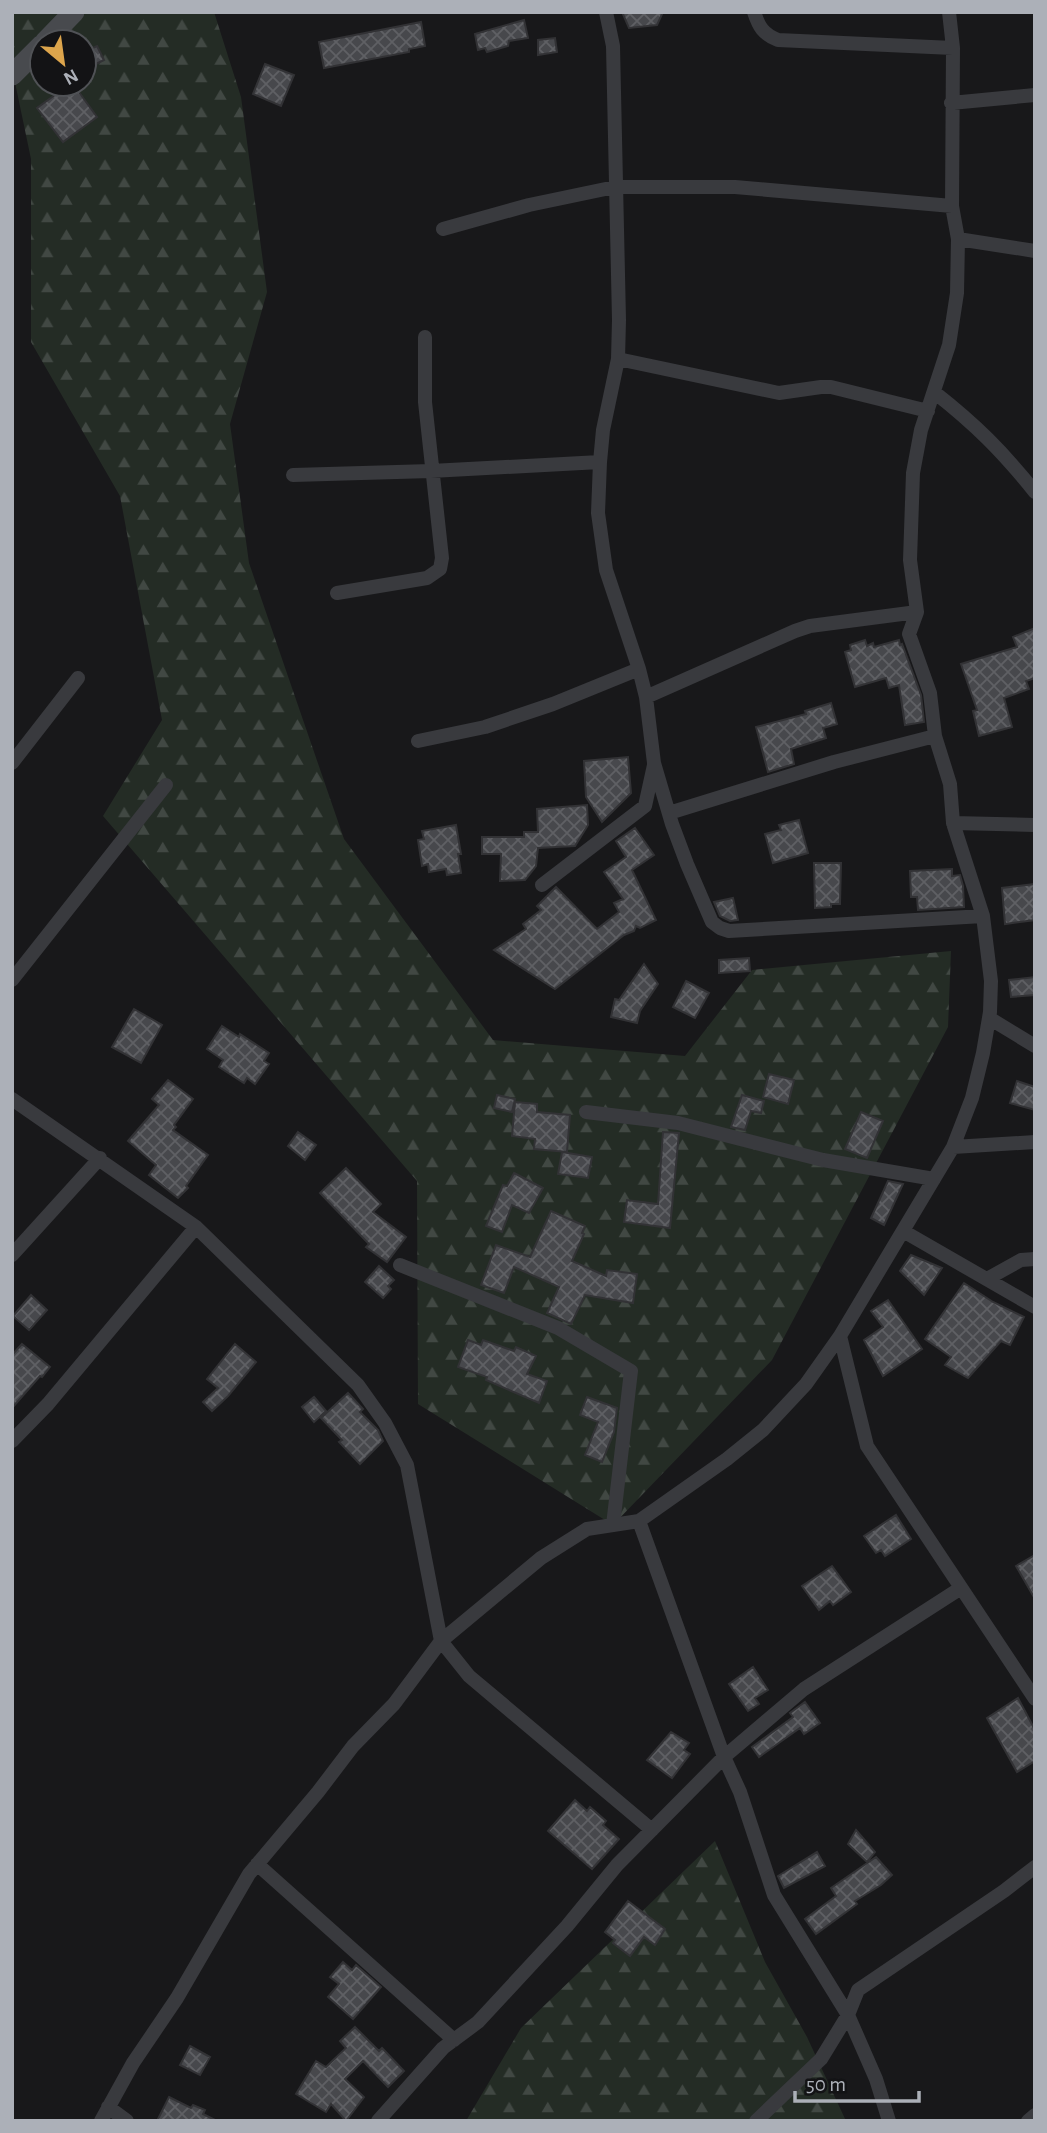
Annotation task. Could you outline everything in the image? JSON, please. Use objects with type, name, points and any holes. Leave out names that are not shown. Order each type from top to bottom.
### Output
[{"type":"street","points":[[58,28],[74,12]]},
{"type":"street","points":[[606,12],[613,46],[619,320],[618,359],[603,430],[598,513],[606,570],[646,697],[654,763],[687,864],[707,913],[712,922],[729,931],[983,916]]},
{"type":"street","points":[[754,12],[767,36],[778,40],[953,48]]},
{"type":"street","points":[[101,2121],[133,2063],[177,1997],[249,1874],[353,1746],[394,1704],[441,1642],[541,1559],[587,1529],[639,1521],[763,1430],[806,1384],[840,1336],[953,1147],[972,1098],[989,1018],[991,981],[983,916],[953,823],[950,784],[935,736],[930,693],[909,634],[917,612],[910,560],[913,473],[921,430],[949,345],[957,293],[958,239],[952,206],[953,48],[949,12]]},
{"type":"street","points":[[12,75],[28,58]]},
{"type":"street","points":[[951,103],[1035,95]]},
{"type":"street","points":[[443,229],[529,205],[615,187],[735,187],[952,206]]},
{"type":"street","points":[[958,239],[1035,251]]},
{"type":"street","points":[[337,593],[427,578],[440,569],[442,558],[425,402],[425,337]]},
{"type":"street","points":[[618,359],[779,393],[831,387],[928,411]]},
{"type":"street","points":[[934,392],[993,441],[1032,481]]},
{"type":"street","points":[[293,475],[600,462]]},
{"type":"street","points":[[646,697],[810,626],[917,612]]},
{"type":"street","points":[[418,741],[485,727],[553,704],[639,669]]},
{"type":"street","points":[[12,763],[78,678]]},
{"type":"street","points":[[669,813],[834,762],[935,736]]},
{"type":"street","points":[[542,885],[645,806],[654,763]]},
{"type":"street","points":[[12,980],[166,785]]},
{"type":"street","points":[[953,823],[1035,825]]},
{"type":"street","points":[[989,1018],[1035,1046]]},
{"type":"street","points":[[12,1099],[196,1227],[358,1385],[385,1423],[407,1465],[441,1642],[469,1676],[652,1830]]},
{"type":"street","points":[[586,1112],[678,1123],[823,1160],[934,1179]]},
{"type":"street","points":[[953,1147],[1035,1142]]},
{"type":"street","points":[[12,1255],[100,1158]]},
{"type":"street","points":[[12,1441],[48,1404],[196,1227]]},
{"type":"street","points":[[903,1231],[1035,1307]]},
{"type":"street","points":[[987,1279],[1021,1260],[1035,1259]]},
{"type":"street","points":[[400,1265],[558,1328],[631,1371],[612,1525]]},
{"type":"street","points":[[840,1336],[867,1446],[1035,1699]]},
{"type":"street","points":[[639,1521],[724,1757],[740,1793],[774,1895],[848,2015],[876,2079],[889,2121]]},
{"type":"street","points":[[378,2121],[443,2048],[478,2022],[567,1926],[617,1865],[724,1757],[804,1689],[961,1588]]},
{"type":"street","points":[[257,1864],[454,2040]]},
{"type":"street","points":[[756,2121],[821,2059],[848,2015],[858,1990],[1035,1867]]},
{"type":"street","points":[[108,2107],[127,2121]]},
{"type":"street","points":[[1028,2121],[1035,2115]]},
{"type":"green space","points":[[12,12],[214,12],[241,97],[267,292],[230,424],[249,563],[344,839],[493,1040],[685,1056],[752,970],[951,951],[948,1027],[772,1360],[613,1525],[418,1404],[417,1181],[103,816],[162,720],[120,496],[31,342],[31,159],[12,68]]},
{"type":"green space","points":[[715,1841],[765,1962],[807,2037],[846,2121],[466,2121],[521,2028]]},
{"type":"building","points":[[622,12],[663,12],[657,25],[629,28]]},
{"type":"building","points":[[524,20],[528,38],[509,41],[508,46],[487,52],[485,48],[478,50],[475,34]]},
{"type":"building","points":[[421,22],[425,46],[409,49],[409,52],[324,68],[319,42]]},
{"type":"building","points":[[555,38],[557,52],[538,55],[538,40]]},
{"type":"building","points":[[98,48],[104,60],[98,63]]},
{"type":"building","points":[[265,64],[294,75],[281,106],[253,94]]},
{"type":"building","points":[[51,98],[83,98],[97,117],[63,142],[37,108]]},
{"type":"building","points":[[1035,628],[1035,678],[1026,681],[1029,689],[1004,698],[1012,727],[979,736],[973,711],[977,710],[961,664],[1017,647],[1013,637]]},
{"type":"building","points":[[865,640],[867,646],[873,643],[874,647],[899,640],[900,645],[902,644],[921,695],[924,722],[905,725],[899,685],[889,688],[886,678],[855,687],[845,652],[851,650],[850,645]]},
{"type":"building","points":[[831,703],[837,724],[823,728],[826,738],[791,749],[794,764],[768,772],[756,727],[806,714],[805,711]]},
{"type":"building","points":[[628,757],[631,793],[602,822],[586,797],[584,761]]},
{"type":"building","points":[[587,805],[588,825],[575,846],[538,848],[536,866],[525,880],[500,881],[501,854],[482,854],[482,837],[524,837],[524,832],[538,832],[537,809]]},
{"type":"building","points":[[799,820],[808,853],[773,863],[765,834],[781,830],[779,825]]},
{"type":"building","points":[[456,825],[461,873],[447,875],[446,869],[429,872],[428,864],[422,866],[418,840],[424,839],[422,831]]},
{"type":"building","points":[[635,828],[654,855],[632,870],[656,920],[640,928],[636,926],[634,931],[624,935],[555,989],[494,950],[526,929],[523,924],[541,910],[537,906],[556,887],[597,929],[619,912],[614,903],[623,899],[604,872],[626,857],[616,841]]},
{"type":"building","points":[[814,863],[841,863],[840,904],[815,908]]},
{"type":"building","points":[[952,869],[952,876],[960,875],[964,907],[918,910],[917,897],[911,897],[910,871]]},
{"type":"building","points":[[1035,884],[1035,920],[1005,924],[1002,888]]},
{"type":"building","points":[[733,898],[738,920],[730,921],[720,916],[714,902]]},
{"type":"building","points":[[749,958],[750,971],[719,973],[719,960]]},
{"type":"building","points":[[644,964],[658,984],[640,1011],[637,1023],[611,1017],[615,999],[619,1000]]},
{"type":"building","points":[[1035,977],[1035,995],[1011,997],[1009,980]]},
{"type":"building","points":[[686,981],[709,993],[695,1018],[673,1007]]},
{"type":"building","points":[[134,1009],[162,1025],[141,1063],[112,1047]]},
{"type":"building","points":[[222,1026],[269,1053],[264,1061],[269,1064],[255,1084],[247,1078],[244,1083],[219,1067],[223,1060],[207,1049]]},
{"type":"building","points":[[769,1074],[794,1080],[788,1104],[763,1097]]},
{"type":"building","points":[[168,1080],[193,1099],[173,1130],[208,1155],[186,1186],[188,1188],[178,1198],[149,1175],[156,1165],[128,1141],[159,1105],[152,1099]]},
{"type":"building","points":[[1017,1081],[1035,1087],[1035,1110],[1010,1103]]},
{"type":"building","points":[[497,1095],[515,1099],[512,1112],[494,1108]]},
{"type":"building","points":[[742,1095],[764,1101],[761,1113],[751,1111],[745,1130],[731,1127]]},
{"type":"building","points":[[515,1102],[537,1104],[537,1112],[570,1115],[567,1152],[534,1149],[535,1139],[512,1136]]},
{"type":"building","points":[[861,1112],[883,1121],[867,1158],[845,1149]]},
{"type":"building","points":[[298,1132],[316,1145],[305,1160],[288,1146]]},
{"type":"building","points":[[663,1132],[679,1133],[670,1228],[624,1222],[627,1200],[658,1204]]},
{"type":"building","points":[[562,1152],[592,1157],[588,1178],[558,1174]]},
{"type":"building","points":[[346,1168],[381,1204],[373,1212],[406,1237],[387,1262],[366,1247],[369,1244],[320,1193]]},
{"type":"building","points":[[514,1173],[543,1188],[529,1213],[512,1205],[502,1232],[486,1226],[503,1185],[507,1186]]},
{"type":"building","points":[[888,1181],[903,1184],[884,1225],[871,1218]]},
{"type":"building","points":[[551,1211],[585,1226],[572,1261],[606,1276],[607,1270],[637,1274],[633,1303],[585,1295],[571,1324],[547,1313],[559,1287],[514,1267],[504,1293],[481,1285],[496,1245],[530,1257]]},
{"type":"building","points":[[911,1255],[942,1268],[924,1295],[900,1271]]},
{"type":"building","points":[[379,1266],[394,1280],[388,1286],[391,1289],[383,1298],[365,1282]]},
{"type":"building","points":[[964,1283],[993,1302],[1024,1317],[1010,1345],[1001,1341],[968,1378],[945,1365],[951,1357],[925,1339]]},
{"type":"building","points":[[31,1295],[47,1310],[29,1330],[13,1316]]},
{"type":"building","points":[[888,1300],[922,1349],[883,1376],[864,1340],[883,1327],[871,1311]]},
{"type":"building","points":[[468,1340],[481,1345],[483,1340],[514,1351],[516,1347],[536,1356],[527,1374],[547,1381],[539,1403],[486,1380],[487,1377],[458,1367]]},
{"type":"building","points":[[22,1344],[50,1367],[12,1408],[12,1355]]},
{"type":"building","points":[[235,1344],[256,1362],[212,1411],[203,1402],[218,1388],[207,1379]]},
{"type":"building","points":[[348,1393],[363,1409],[360,1412],[378,1430],[383,1441],[360,1464],[321,1418]]},
{"type":"building","points":[[314,1397],[326,1411],[314,1422],[302,1407]]},
{"type":"building","points":[[587,1397],[617,1408],[614,1432],[602,1462],[585,1455],[598,1422],[580,1415]]},
{"type":"building","points":[[896,1515],[911,1539],[885,1556],[881,1550],[876,1553],[864,1536]]},
{"type":"building","points":[[1035,1555],[1035,1599],[1016,1566]]},
{"type":"building","points":[[832,1566],[851,1592],[833,1605],[830,1601],[819,1610],[802,1586]]},
{"type":"building","points":[[753,1667],[768,1690],[755,1698],[759,1704],[748,1711],[729,1684]]},
{"type":"building","points":[[1018,1698],[1035,1730],[1035,1761],[1017,1772],[987,1718]]},
{"type":"building","points":[[805,1702],[820,1723],[804,1734],[800,1728],[759,1757],[752,1747],[793,1717],[790,1713]]},
{"type":"building","points":[[671,1732],[689,1743],[684,1750],[690,1754],[672,1778],[647,1760]]},
{"type":"building","points":[[575,1800],[587,1811],[590,1807],[606,1821],[603,1825],[619,1839],[592,1869],[548,1831]]},
{"type":"building","points":[[856,1830],[875,1852],[867,1862],[848,1844]]},
{"type":"building","points":[[817,1852],[825,1866],[784,1888],[778,1876]]},
{"type":"building","points":[[876,1857],[892,1875],[855,1901],[857,1904],[816,1934],[805,1919],[836,1896],[831,1888]]},
{"type":"building","points":[[628,1901],[665,1929],[655,1945],[644,1937],[630,1956],[613,1943],[615,1940],[605,1932]]},
{"type":"building","points":[[343,1962],[352,1970],[356,1965],[381,1987],[353,2019],[328,1997],[339,1984],[330,1977]]},
{"type":"building","points":[[355,2027],[379,2051],[382,2048],[404,2071],[388,2087],[363,2061],[345,2079],[364,2097],[346,2121],[331,2104],[326,2112],[296,2094],[316,2061],[326,2067],[346,2048],[340,2041]]},
{"type":"building","points":[[190,2046],[210,2057],[200,2075],[180,2065]]},
{"type":"building","points":[[169,2097],[191,2108],[193,2105],[205,2110],[203,2114],[217,2121],[157,2121]]}]
